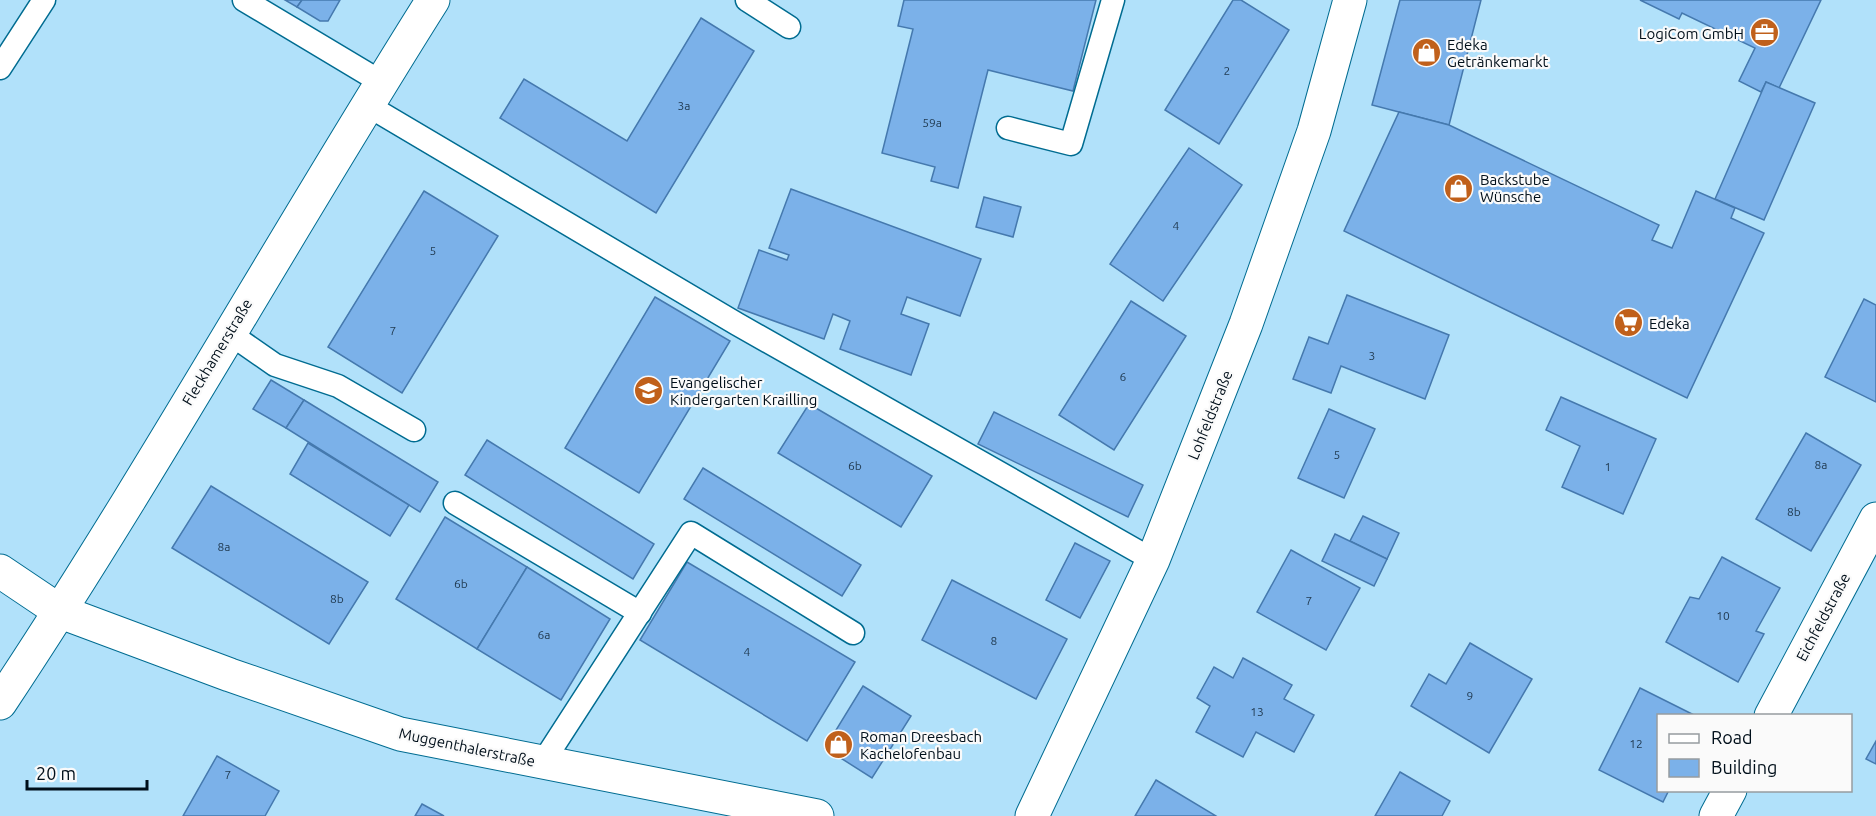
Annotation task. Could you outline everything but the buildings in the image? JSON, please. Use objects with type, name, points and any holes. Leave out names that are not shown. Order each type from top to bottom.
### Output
[{"type":"street","name":"Fleckhamerstraße","points":[[0,704],[61,612],[433,0]]},
{"type":"street","name":"Lohfeldstraße","points":[[1032,816],[1153,560],[1246,324],[1314,131],[1350,0]]},
{"type":"street","name":"Eichfeldstraße","points":[[1772,714],[1876,519]]},
{"type":"street","name":"Muggenthalerstraße","points":[[0,571],[61,612],[230,675],[400,734],[817,816]]},
{"type":"street","points":[[1716,816],[1729,792]]},
{"type":"lane","points":[[0,68],[44,0]]},
{"type":"lane","points":[[244,0],[374,94],[737,324],[1153,560]]},
{"type":"lane","points":[[747,0],[789,27]]},
{"type":"lane","points":[[1008,128],[1071,144],[1113,0]]},
{"type":"lane","points":[[229,333],[275,365],[338,386],[414,430]]},
{"type":"lane","points":[[455,503],[640,612]]},
{"type":"lane","points":[[543,762],[691,533],[853,633]]},
{"type":"place","name":"LogiCom GmbH","points":[[1765,33]]},
{"type":"place","name":"Edeka Getränkemarkt","points":[[1426,53]]},
{"type":"place","name":"Backstube Wünsche","points":[[1459,188]]},
{"type":"place","name":"Edeka","points":[[1628,323]]},
{"type":"place","name":"Evangelischer Kindergarten Krailling","points":[[649,391]]},
{"type":"place","name":"Roman Dreesbach Kachelofenbau","points":[[839,745]]}]
